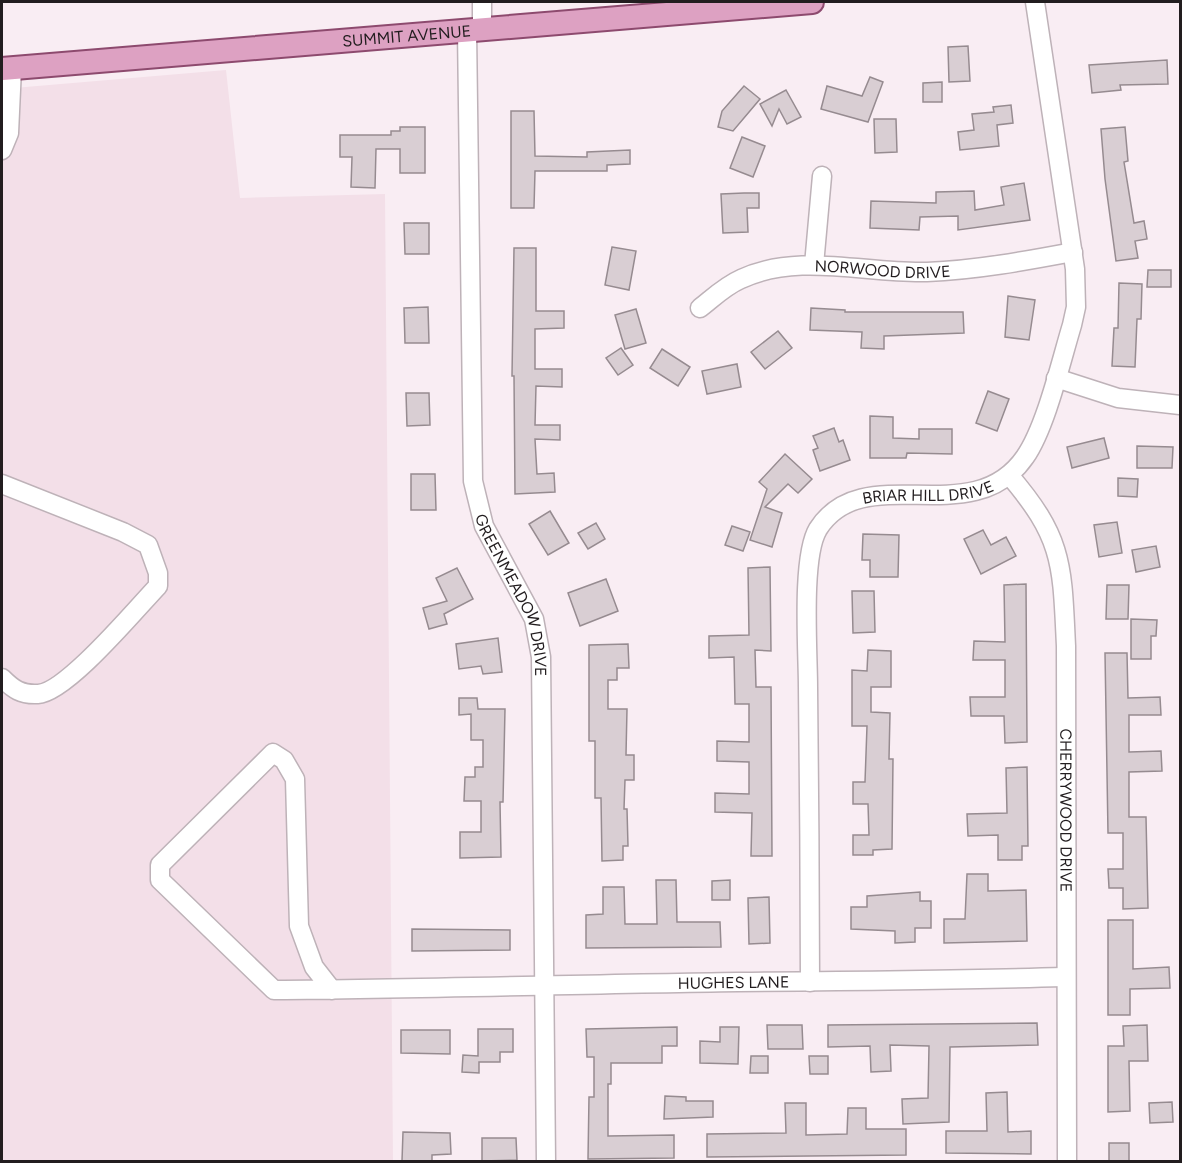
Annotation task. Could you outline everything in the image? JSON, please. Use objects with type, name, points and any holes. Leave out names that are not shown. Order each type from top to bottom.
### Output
[{"type":"main road","name":"SUMMIT AVENUE","points":[[7,69],[812,2]]},
{"type":"street","name":"GREENMEADOW DRIVE","points":[[482,2],[475,29],[473,481],[484,526],[493,547],[527,601],[539,639],[546,1161]]},
{"type":"street","name":"BRIAR HILL DRIVE","points":[[810,982],[808,641],[809,560],[813,539],[830,514],[854,499],[961,495],[995,484],[1009,475],[1026,456],[1056,378],[1076,307],[1073,252],[1035,2]]},
{"type":"street","points":[[2,150],[9,133],[7,69]]},
{"type":"street","points":[[813,265],[822,176]]},
{"type":"street","name":"NORWOOD DRIVE","points":[[700,308],[721,290],[763,270],[813,265],[926,272],[1033,260],[1073,252]]},
{"type":"street","points":[[1056,378],[1118,398],[1180,405]]},
{"type":"street","name":"CHERRYWOOD DRIVE","points":[[1009,475],[1035,505],[1048,529],[1060,558],[1063,579],[1066,646],[1067,1161]]},
{"type":"street","points":[[2,484],[123,532],[148,545],[155,559],[158,586],[66,682],[39,694],[15,692],[2,678]]},
{"type":"street","name":"HUGHES LANE","points":[[332,990],[314,967],[299,926],[295,779],[284,760],[273,753],[160,864],[158,875],[185,906],[273,990],[332,990],[402,990],[1065,977]]},
{"type":"shaded area","points":[[226,70],[240,198],[385,194],[393,1161],[2,1162],[2,89]]},
{"type":"building","points":[[968,46],[970,81],[949,82],[948,47]]},
{"type":"building","points":[[1167,60],[1168,84],[1120,85],[1121,90],[1092,93],[1089,65]]},
{"type":"building","points":[[870,77],[883,82],[868,122],[821,109],[827,86],[862,96]]},
{"type":"building","points":[[942,82],[942,102],[923,102],[923,83]]},
{"type":"building","points":[[744,86],[760,99],[733,131],[718,127],[722,111]]},
{"type":"building","points":[[786,90],[801,117],[787,124],[779,109],[772,126],[760,104]]},
{"type":"building","points":[[1011,105],[1013,123],[997,125],[999,146],[960,150],[958,132],[974,130],[972,114],[994,112],[993,107]]},
{"type":"building","points":[[511,111],[534,111],[535,156],[587,157],[587,152],[630,150],[630,164],[607,165],[607,171],[535,171],[534,208],[511,208]]},
{"type":"building","points":[[874,119],[896,119],[897,152],[875,153]]},
{"type":"building","points":[[400,127],[425,127],[425,173],[400,173],[400,149],[376,149],[375,188],[351,187],[352,157],[340,157],[340,135],[391,135],[391,131],[400,131]]},
{"type":"building","points":[[1125,127],[1128,161],[1124,162],[1134,223],[1144,221],[1147,239],[1135,241],[1138,258],[1116,261],[1101,129]]},
{"type":"building","points":[[742,137],[765,146],[753,177],[730,168]]},
{"type":"building","points":[[1024,183],[1030,220],[958,230],[958,216],[920,217],[919,230],[870,228],[871,201],[936,203],[936,192],[974,191],[975,210],[1004,205],[1001,187]]},
{"type":"building","points":[[759,193],[759,208],[747,208],[748,232],[723,233],[721,194]]},
{"type":"building","points":[[404,223],[429,223],[429,254],[405,254]]},
{"type":"building","points":[[612,247],[636,251],[629,290],[605,285]]},
{"type":"building","points":[[514,248],[536,248],[536,311],[564,311],[564,328],[535,329],[535,369],[562,369],[562,387],[536,386],[535,425],[560,425],[560,440],[535,439],[537,474],[554,473],[555,492],[515,494],[514,376],[512,376]]},
{"type":"building","points":[[1148,270],[1171,270],[1171,287],[1147,287]]},
{"type":"building","points":[[1119,283],[1142,284],[1141,319],[1137,319],[1135,367],[1112,366],[1114,328],[1118,328]]},
{"type":"building","points":[[1008,296],[1035,300],[1029,340],[1005,337]]},
{"type":"building","points":[[428,307],[429,343],[405,343],[404,308]]},
{"type":"building","points":[[811,308],[845,310],[845,312],[963,312],[964,333],[884,336],[884,349],[861,348],[862,332],[810,330]]},
{"type":"building","points":[[636,309],[646,343],[625,349],[615,315]]},
{"type":"building","points":[[778,331],[792,348],[765,369],[751,352]]},
{"type":"building","points":[[621,348],[633,365],[618,375],[606,358]]},
{"type":"building","points":[[662,349],[690,367],[678,386],[650,368]]},
{"type":"building","points":[[737,364],[741,387],[707,394],[702,371]]},
{"type":"building","points":[[988,391],[1009,399],[997,431],[976,423]]},
{"type":"building","points":[[406,393],[429,393],[430,425],[407,426]]},
{"type":"building","points":[[870,416],[893,417],[893,438],[919,439],[919,429],[952,429],[952,454],[907,453],[906,458],[870,458]]},
{"type":"building","points":[[834,428],[839,442],[843,440],[850,460],[820,471],[813,450],[818,448],[813,436]]},
{"type":"building","points":[[1104,438],[1109,458],[1072,468],[1067,447]]},
{"type":"building","points":[[1137,446],[1173,447],[1172,468],[1137,468]]},
{"type":"building","points":[[785,454],[812,479],[798,493],[788,484],[765,507],[782,513],[772,547],[750,540],[767,489],[759,482]]},
{"type":"building","points":[[411,474],[435,474],[436,510],[411,510]]},
{"type":"building","points":[[1118,478],[1138,479],[1137,497],[1118,496]]},
{"type":"building","points":[[550,511],[569,543],[548,555],[529,524]]},
{"type":"building","points":[[1117,522],[1122,553],[1099,557],[1094,525]]},
{"type":"building","points":[[596,523],[605,539],[588,549],[578,533]]},
{"type":"building","points":[[732,526],[750,532],[743,551],[725,545]]},
{"type":"building","points":[[983,530],[991,545],[1006,537],[1016,556],[981,574],[964,539]]},
{"type":"building","points":[[863,534],[899,535],[898,577],[870,577],[870,560],[862,560]]},
{"type":"building","points":[[1156,546],[1160,567],[1136,572],[1132,550]]},
{"type":"building","points":[[770,567],[771,651],[755,650],[756,687],[771,687],[772,856],[751,856],[752,813],[715,812],[715,793],[749,794],[749,762],[717,761],[717,741],[749,742],[749,704],[735,704],[734,657],[709,658],[709,636],[749,635],[748,568]]},
{"type":"building","points":[[457,568],[473,599],[444,614],[447,624],[429,629],[423,608],[447,601],[436,578]]},
{"type":"building","points":[[606,579],[618,611],[580,626],[568,593]]},
{"type":"building","points":[[1026,584],[1027,742],[1005,743],[1004,716],[971,716],[970,697],[1005,697],[1005,660],[973,660],[974,641],[1005,642],[1004,585]]},
{"type":"building","points":[[1107,585],[1129,585],[1128,619],[1106,619]]},
{"type":"building","points":[[852,591],[874,591],[875,632],[853,633]]},
{"type":"building","points":[[1131,619],[1157,620],[1156,636],[1151,636],[1151,659],[1131,659]]},
{"type":"building","points":[[498,638],[502,672],[483,674],[481,666],[459,669],[456,644]]},
{"type":"building","points":[[628,644],[629,668],[617,668],[617,680],[608,680],[608,709],[627,709],[626,755],[634,755],[634,780],[625,780],[624,809],[627,809],[628,846],[623,846],[623,860],[602,861],[601,798],[595,798],[595,741],[589,741],[589,645]]},
{"type":"building","points":[[868,650],[891,651],[891,687],[871,687],[871,712],[890,713],[889,759],[893,759],[892,849],[873,850],[873,855],[853,855],[853,835],[869,835],[868,804],[853,804],[853,782],[865,782],[867,726],[852,726],[852,670],[867,671]]},
{"type":"building","points":[[1105,653],[1127,653],[1128,698],[1160,697],[1161,715],[1129,715],[1129,752],[1161,751],[1162,771],[1129,772],[1129,817],[1146,817],[1148,908],[1123,909],[1123,888],[1109,888],[1108,869],[1123,869],[1123,833],[1108,833]]},
{"type":"building","points":[[459,698],[477,698],[478,709],[505,709],[503,802],[500,802],[501,857],[460,858],[460,832],[481,832],[481,801],[464,801],[465,777],[475,777],[475,767],[483,767],[483,740],[471,740],[471,714],[459,715]]},
{"type":"building","points":[[1027,767],[1028,846],[1022,846],[1022,860],[998,860],[998,835],[968,836],[967,814],[1007,813],[1006,768]]},
{"type":"building","points":[[967,874],[988,874],[988,891],[1026,890],[1027,941],[944,943],[944,919],[965,919]]},
{"type":"building","points":[[656,880],[676,880],[677,922],[720,922],[721,947],[586,948],[586,915],[603,914],[603,887],[624,887],[625,924],[657,924]]},
{"type":"building","points":[[730,880],[730,900],[712,900],[712,881]]},
{"type":"building","points":[[920,892],[920,901],[931,901],[931,928],[915,928],[915,942],[895,943],[895,931],[851,929],[851,907],[867,907],[867,896]]},
{"type":"building","points":[[769,897],[770,943],[749,944],[748,898]]},
{"type":"building","points":[[1108,920],[1133,920],[1133,969],[1169,967],[1170,988],[1130,989],[1130,1015],[1108,1015]]},
{"type":"building","points":[[412,929],[510,930],[510,950],[412,951]]},
{"type":"building","points":[[1037,1023],[1038,1045],[950,1047],[949,1122],[903,1124],[902,1099],[928,1098],[929,1046],[890,1045],[891,1071],[871,1072],[870,1046],[828,1047],[828,1025]]},
{"type":"building","points":[[767,1025],[802,1025],[803,1049],[768,1049]]},
{"type":"building","points":[[1147,1025],[1148,1061],[1129,1061],[1130,1111],[1108,1112],[1108,1046],[1124,1046],[1123,1026]]},
{"type":"building","points":[[677,1027],[677,1046],[662,1046],[662,1063],[611,1063],[611,1084],[608,1084],[608,1136],[674,1135],[674,1158],[588,1159],[589,1097],[594,1097],[594,1057],[587,1057],[586,1029]]},
{"type":"building","points":[[720,1027],[739,1027],[738,1064],[700,1063],[700,1041],[720,1042]]},
{"type":"building","points":[[478,1029],[513,1029],[513,1052],[500,1052],[500,1062],[479,1062],[479,1073],[462,1072],[463,1055],[478,1056]]},
{"type":"building","points":[[401,1030],[450,1030],[450,1054],[401,1053]]},
{"type":"building","points":[[751,1056],[768,1056],[768,1073],[750,1073]]},
{"type":"building","points":[[809,1056],[828,1056],[828,1074],[810,1074]]},
{"type":"building","points":[[1007,1092],[1008,1132],[1031,1131],[1031,1154],[946,1153],[946,1131],[987,1131],[986,1093]]},
{"type":"building","points":[[665,1096],[686,1097],[686,1101],[713,1101],[713,1117],[664,1119]]},
{"type":"building","points":[[1172,1102],[1173,1122],[1150,1123],[1149,1103]]},
{"type":"building","points":[[785,1103],[806,1103],[806,1135],[847,1134],[848,1108],[866,1108],[866,1129],[906,1129],[906,1155],[707,1157],[707,1134],[786,1133]]},
{"type":"building","points":[[403,1132],[450,1133],[451,1154],[432,1155],[432,1161],[402,1161]]},
{"type":"building","points":[[482,1138],[516,1138],[517,1160],[482,1161]]},
{"type":"building","points":[[1109,1143],[1129,1143],[1129,1161],[1109,1161]]}]
